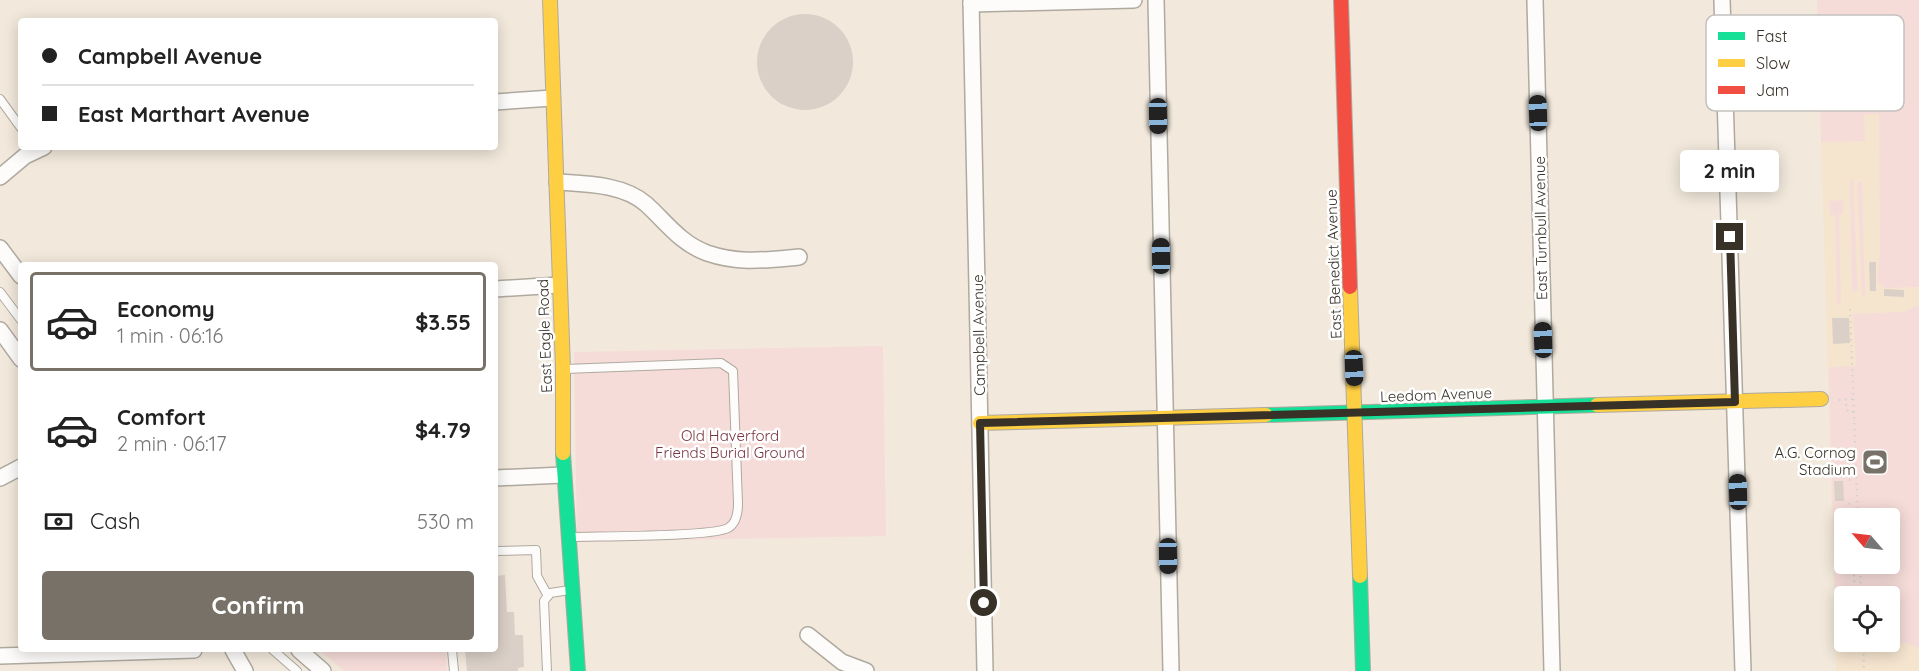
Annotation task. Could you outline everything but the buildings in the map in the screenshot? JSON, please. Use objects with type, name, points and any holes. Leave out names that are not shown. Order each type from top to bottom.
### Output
[{"type":"street","name":"East Eagle Road","points":[[550,0],[563,369],[563,475],[578,671]]},
{"type":"street","points":[[971,2],[1134,0]]},
{"type":"street","points":[[1156,0],[1164,419],[1172,671]]},
{"type":"street","name":"East Benedict Avenue","points":[[1341,0],[1363,671]]},
{"type":"street","name":"East Turnbull Avenue","points":[[1535,0],[1552,671]]},
{"type":"street","points":[[1722,0],[1722,15]]},
{"type":"street","name":"Campbell Avenue","points":[[971,2],[985,671]]},
{"type":"street","points":[[498,102],[552,98]]},
{"type":"street","points":[[1726,111],[1743,671]]},
{"type":"street","points":[[0,177],[36,150]]},
{"type":"street","points":[[557,182],[606,186],[644,202],[672,233],[705,252],[743,262],[799,257]]},
{"type":"street","points":[[0,248],[18,272]]},
{"type":"street","points":[[498,290],[559,285]]},
{"type":"street","points":[[0,330],[18,355]]},
{"type":"street","name":"Leedom Avenue","points":[[980,423],[1821,399]]},
{"type":"street","points":[[0,478],[18,469]]},
{"type":"street","points":[[498,478],[563,475]]},
{"type":"street","points":[[808,634],[842,663],[866,671]]},
{"type":"street","points":[[0,656],[129,652]]},
{"type":"street","points":[[234,652],[245,671]]},
{"type":"street","points":[[301,652],[323,671]]},
{"type":"lane","points":[[0,99],[18,124]]},
{"type":"lane","points":[[0,292],[18,316]]},
{"type":"lane","points":[[563,369],[721,363],[727,366],[733,371],[738,503],[734,522],[727,528],[703,532],[568,538]]},
{"type":"lane","points":[[498,551],[536,550],[537,576],[548,596]]},
{"type":"lane","points":[[547,671],[544,602],[550,593],[572,590]]},
{"type":"lane","points":[[275,652],[297,671]]},
{"type":"lane","points":[[452,652],[454,671]]},
{"type":"path","points":[[1850,309],[1858,508]]},
{"type":"path","points":[[1846,404],[1848,412],[1854,412]]},
{"type":"path","points":[[1849,480],[1851,480],[1851,471],[1856,471]]},
{"type":"path","points":[[1850,504],[1851,508]]},
{"type":"path","points":[[1854,574],[1854,581],[1860,580]]},
{"type":"path","points":[[1860,574],[1860,586]]},
{"type":"path","points":[[1863,652],[1864,671]]},
{"type":"shaded area","points":[[1817,0],[1919,0],[1919,671],[1836,671],[1835,652],[1900,652],[1900,586],[1834,586],[1834,600],[1820,111],[1904,111],[1904,15],[1817,15]]},
{"type":"green space","points":[[1817,0],[1919,0],[1919,287],[1885,288],[1877,281],[1880,254],[1879,114],[1864,115],[1865,141],[1821,142],[1820,111],[1904,111],[1904,15],[1817,15]]},
{"type":"green space","points":[[1850,180],[1853,180],[1858,291],[1852,291]]},
{"type":"green space","points":[[1857,182],[1862,182],[1865,296],[1862,296]]},
{"type":"green space","points":[[1843,200],[1843,214],[1839,214],[1841,305],[1837,305],[1835,215],[1830,215],[1829,201]]},
{"type":"green space","name":"A.G. Cornog Stadium","points":[[1919,305],[1919,648],[1900,643],[1900,586],[1834,586],[1834,574],[1900,574],[1900,508],[1834,508],[1834,567],[1829,367],[1856,366],[1853,314],[1902,312]]},
{"type":"green space","name":"Old Haverford Friends Burial Ground","points":[[883,346],[886,536],[577,542],[574,352]]},
{"type":"green space","points":[[322,652],[446,652],[447,671],[344,671]]},
{"type":"traffic: fast","points":[[1266,415],[1597,405]]},
{"type":"traffic: fast","points":[[563,453],[578,671]]},
{"type":"traffic: fast","points":[[1360,576],[1363,671]]},
{"type":"traffic: slow","points":[[550,0],[563,369],[563,453]]},
{"type":"traffic: slow","points":[[1350,287],[1360,576]]},
{"type":"traffic: slow","points":[[1597,405],[1821,399]]},
{"type":"traffic: slow","points":[[980,423],[1266,415]]},
{"type":"traffic: jam","points":[[1341,0],[1350,287]]},
{"type":"place","name":"A.G. Cornog Stadium","points":[[1875,462]]},
{"type":"route","points":[[984,603],[980,423],[1735,402],[1730,237]]}]
